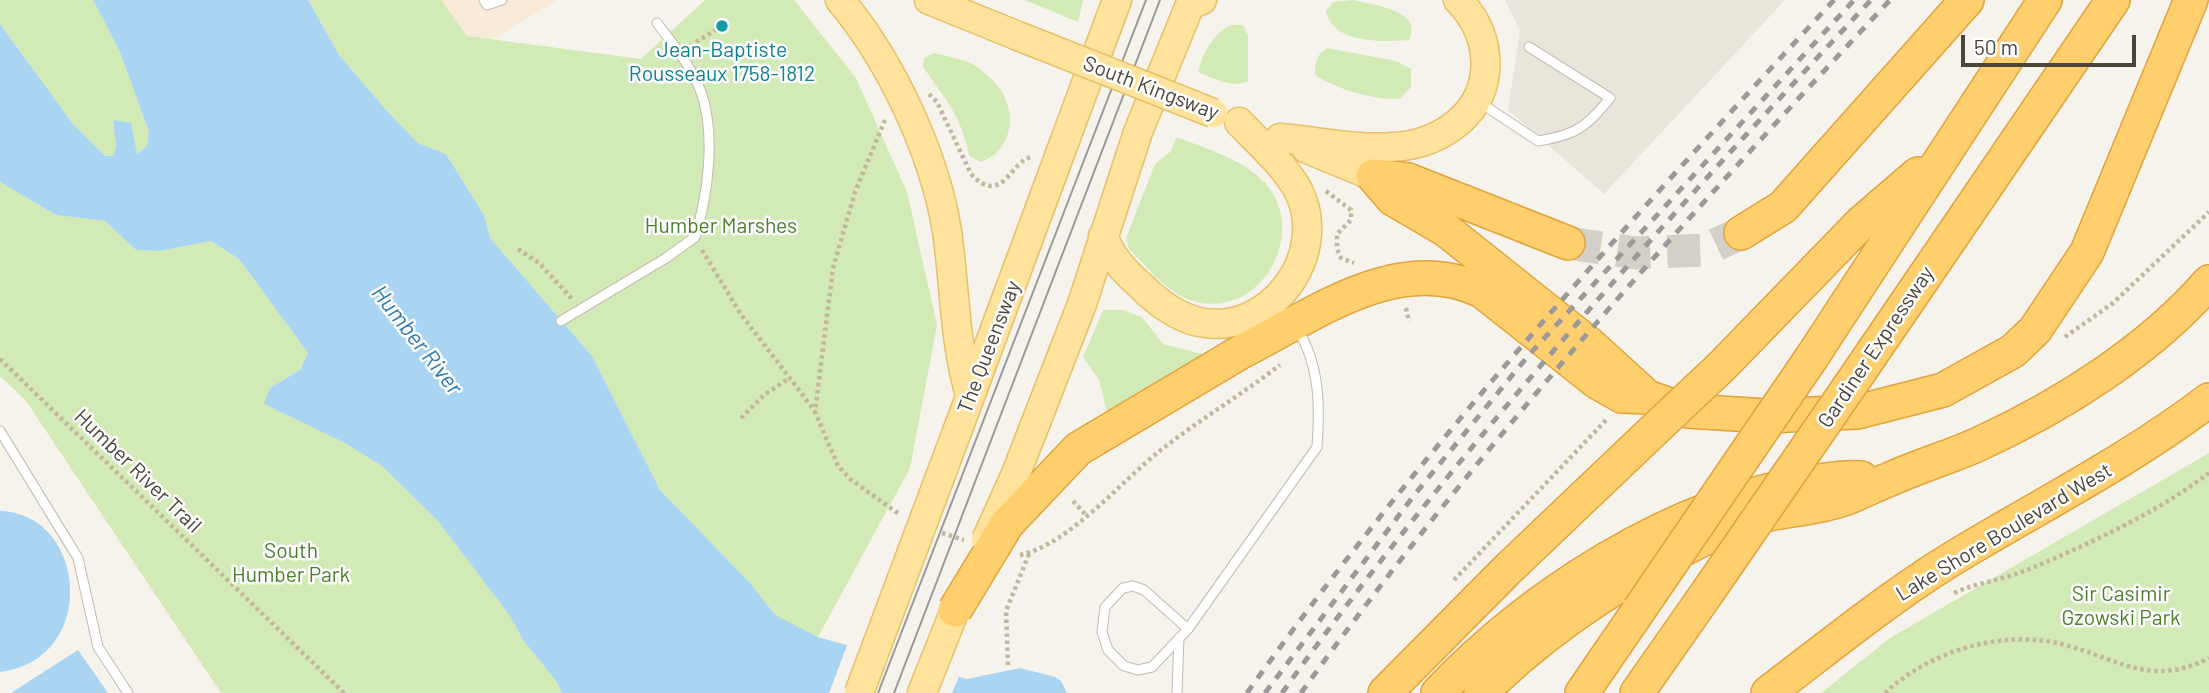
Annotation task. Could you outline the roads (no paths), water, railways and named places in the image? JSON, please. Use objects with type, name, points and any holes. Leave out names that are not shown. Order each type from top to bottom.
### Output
[{"type":"highway","points":[[1741,233],[1783,208],[1967,0]]},
{"type":"highway","points":[[1582,693],[1812,357],[2045,0]]},
{"type":"highway","name":"Gardiner Expressway","points":[[1637,693],[2113,0]]},
{"type":"highway","points":[[955,610],[1007,524],[1078,449],[1239,353],[1300,334],[1374,285],[1419,276],[1453,279],[1482,290],[1597,382],[1622,396],[1647,397],[1688,411],[1725,415],[1857,412],[1943,390],[2013,351],[2035,330],[2087,252],[2191,0]]},
{"type":"highway","points":[[1385,693],[1508,569],[1721,367],[1861,223],[1947,149]]},
{"type":"highway","points":[[1373,176],[1393,200],[1446,230],[1588,343],[1647,397]]},
{"type":"highway","points":[[1373,176],[1408,180],[1568,243]]},
{"type":"highway","points":[[1481,693],[1548,634],[1652,568],[1738,523],[1847,498],[1982,443],[2043,410],[2144,342],[2192,301],[2209,282]]},
{"type":"highway","name":"Lake Shore Boulevard West","points":[[1768,693],[1899,593],[1969,548],[2062,498],[2209,400]]},
{"type":"highway","points":[[1438,692],[1516,621],[1557,591],[1673,524],[1735,499],[1789,485],[1849,477],[1888,480]]},
{"type":"main road","points":[[840,0],[878,53],[904,100],[936,184],[946,229],[959,359],[970,395]]},
{"type":"main road","name":"South Kingsway","points":[[929,0],[1373,176]]},
{"type":"main road","points":[[977,0],[1011,33]]},
{"type":"main road","name":"The Queensway","points":[[859,693],[1117,0]]},
{"type":"main road","points":[[1280,138],[1393,148],[1431,139],[1449,130],[1478,101],[1487,55],[1479,29],[1458,0]]},
{"type":"main road","points":[[922,693],[955,610],[1015,476],[1082,304],[1138,132],[1196,3]]},
{"type":"main road","points":[[1103,236],[1112,257],[1121,268],[1148,293],[1185,318],[1199,322],[1227,322],[1258,313],[1274,302],[1287,288],[1302,261],[1307,234],[1306,218],[1298,191],[1226,117]]},
{"type":"lane","points":[[484,0],[487,5],[502,0]]},
{"type":"lane","points":[[561,321],[580,307],[666,258],[695,237],[706,175],[706,109],[701,90],[657,23]]},
{"type":"lane","points":[[1478,101],[1538,141],[1567,136],[1593,118],[1609,98],[1529,47]]},
{"type":"lane","points":[[1188,629],[1144,590],[1133,586],[1123,588],[1105,607],[1102,632],[1108,650],[1124,666],[1138,670],[1152,667],[1188,629],[1317,447],[1320,411],[1314,368],[1300,334]]},
{"type":"lane","points":[[0,431],[66,534],[78,558],[99,647],[128,693]]},
{"type":"lane","points":[[1177,693],[1179,638]]},
{"type":"water","name":"Humber River","points":[[93,0],[308,0],[339,55],[386,110],[418,143],[446,154],[484,215],[490,238],[592,356],[660,490],[751,584],[775,615],[818,637],[967,679],[1020,668],[1055,677],[1061,681],[1067,693],[562,693],[557,682],[523,640],[510,616],[438,521],[382,466],[345,443],[264,404],[270,388],[300,370],[308,353],[239,259],[211,241],[160,251],[136,250],[105,221],[56,215],[0,182],[0,24],[73,124],[105,156],[113,156],[116,147],[113,120],[131,123],[137,154],[147,146],[149,132],[120,52]]},
{"type":"water","points":[[0,511],[29,518],[51,535],[65,560],[70,588],[67,616],[54,642],[32,662],[0,672]]},
{"type":"water","points":[[78,650],[108,693],[11,693]]},
{"type":"tunnel","points":[[1568,243],[1635,253],[1705,250],[1741,233]]},
{"type":"tram line","points":[[878,693],[1146,0]]},
{"type":"tram line","points":[[894,693],[1160,0]]},
{"type":"railway","points":[[1247,693],[1314,601],[1384,512],[1529,337],[1834,0]]},
{"type":"railway","points":[[1265,693],[1415,494],[1528,356],[1854,0]]},
{"type":"railway","points":[[1282,693],[1420,512],[1565,337],[1871,0]]},
{"type":"railway","points":[[1301,693],[1439,512],[1584,337],[1890,0]]},
{"type":"place","name":"Jean-Baptiste Rousseaux 1758-1812","points":[[722,26]]},
{"type":"park label","name":"Humber Marshes","points":[[721,226]]},
{"type":"park label","name":"South Humber Park","points":[[291,563]]},
{"type":"park label","name":"Sir Casimir Gzowski Park","points":[[2121,606]]}]
